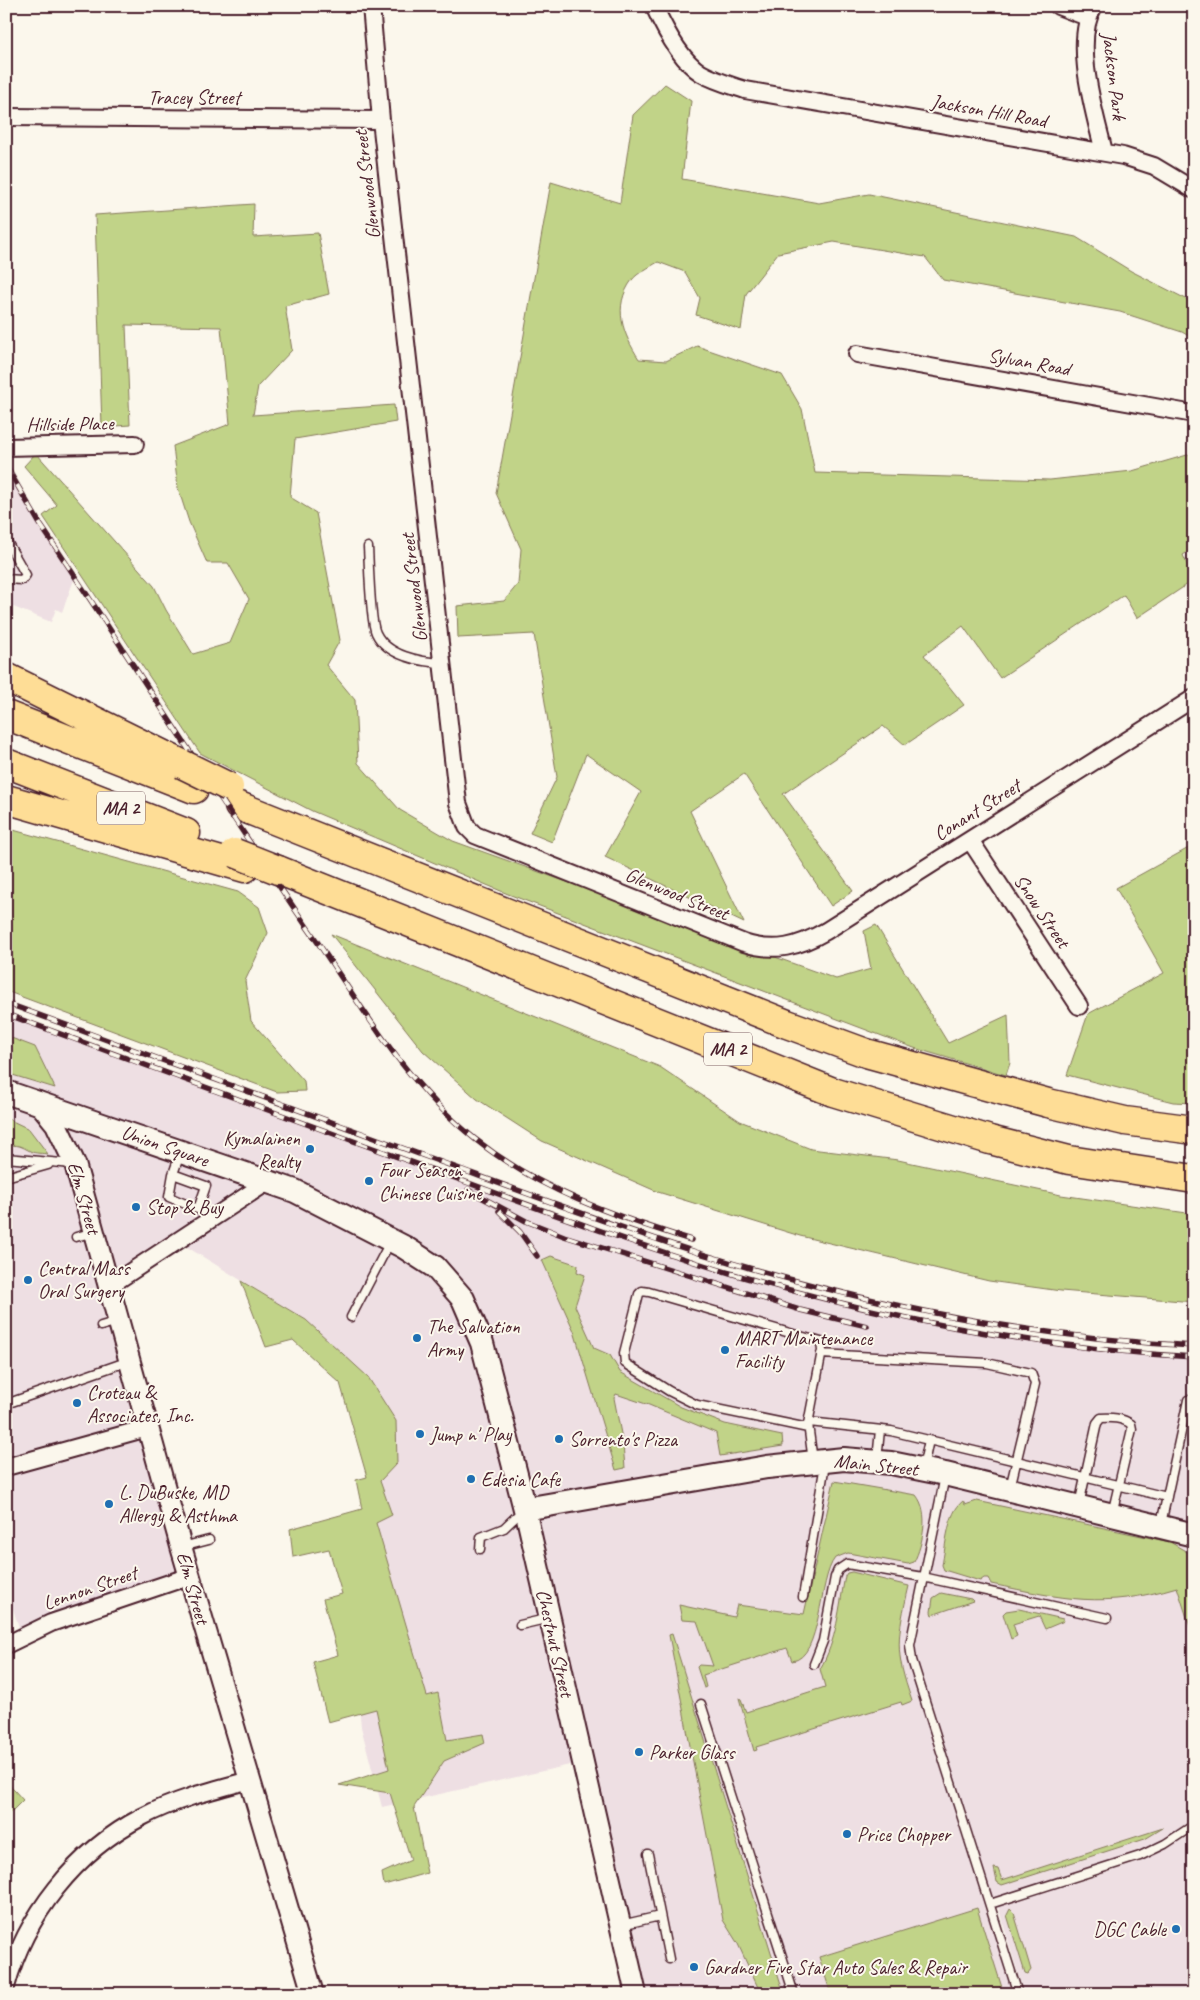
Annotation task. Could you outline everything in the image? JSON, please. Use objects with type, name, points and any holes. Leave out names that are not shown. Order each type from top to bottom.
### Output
[{"type":"highway","points":[[6,677],[182,764],[234,797]]},
{"type":"highway","name":"MA 2","points":[[6,715],[194,789],[234,797],[386,864],[787,1024],[866,1053],[1048,1103],[1125,1121],[1194,1130]]},
{"type":"highway","name":"MA 2","points":[[6,763],[240,860],[358,902],[834,1092],[990,1140],[1069,1160],[1194,1179]]},
{"type":"highway","points":[[6,798],[240,860]]},
{"type":"highway","points":[[1140,1122],[1194,1123]]},
{"type":"main road","name":"Union Square","points":[[10,1097],[38,1102],[269,1181],[317,1201],[391,1240],[435,1267],[461,1297]]},
{"type":"main road","name":"Chestnut Street","points":[[461,1297],[471,1314],[484,1348],[524,1509]]},
{"type":"main road","name":"Main Street","points":[[524,1509],[819,1460],[844,1459],[877,1462],[945,1474],[1194,1535]]},
{"type":"street","name":"Glenwood Street","points":[[371,6],[381,120],[444,664],[458,803],[467,827],[475,835],[744,943],[768,949],[780,949]]},
{"type":"street","points":[[1058,6],[1090,12]]},
{"type":"street","name":"Jackson Hill Road","points":[[655,7],[682,54],[696,69],[717,81],[745,90],[770,95],[1104,152],[1145,163],[1194,190]]},
{"type":"street","name":"Jackson Park","points":[[1090,12],[1085,41],[1089,79],[1104,152]]},
{"type":"street","name":"Tracey Street","points":[[6,117],[381,120]]},
{"type":"street","name":"Sylvan Road","points":[[857,354],[1194,414]]},
{"type":"street","name":"Hillside Place","points":[[6,447],[135,444]]},
{"type":"street","name":"Conant Street","points":[[780,949],[803,943],[826,931],[1194,698]]},
{"type":"street","name":"Snow Street","points":[[970,840],[1079,1006]]},
{"type":"street","name":"Elm Street","points":[[38,1102],[61,1134],[65,1164],[85,1234],[109,1286],[110,1323],[129,1361],[181,1548],[313,1994]]},
{"type":"street","points":[[109,1286],[269,1181]]},
{"type":"street","points":[[6,1467],[147,1428]]},
{"type":"street","name":"Chestnut Street","points":[[524,1509],[636,1994]]},
{"type":"street","name":"Lennon Street","points":[[6,1645],[50,1623],[190,1576]]},
{"type":"street","points":[[6,1987],[19,1947],[34,1921],[71,1872],[106,1840],[126,1826],[163,1807],[250,1780]]},
{"type":"lane","points":[[6,540],[26,575],[22,580],[6,579]]},
{"type":"lane","points":[[368,547],[375,631],[384,645],[404,656],[429,663],[444,664]]},
{"type":"lane","points":[[181,1152],[173,1174],[169,1197],[214,1216]]},
{"type":"lane","points":[[6,1160],[15,1159],[65,1164]]},
{"type":"lane","points":[[6,1177],[65,1164]]},
{"type":"lane","points":[[173,1174],[206,1186],[198,1209]]},
{"type":"lane","points":[[352,1317],[391,1240]]},
{"type":"lane","points":[[803,1598],[819,1460],[808,1425],[821,1354],[820,1342],[642,1291],[636,1298],[624,1353],[624,1363],[697,1405],[808,1425],[880,1430],[1167,1497]]},
{"type":"lane","points":[[821,1354],[987,1363],[1031,1373],[1035,1384],[1010,1490]]},
{"type":"lane","points":[[6,1404],[129,1361]]},
{"type":"lane","points":[[1161,1526],[1188,1400]]},
{"type":"lane","points":[[1079,1507],[1097,1423],[1101,1418],[1126,1421],[1131,1424],[1132,1428],[1112,1514]]},
{"type":"lane","points":[[877,1462],[880,1430]]},
{"type":"lane","points":[[923,1470],[929,1440]]},
{"type":"lane","points":[[945,1474],[910,1644],[912,1660],[1018,1994]]},
{"type":"lane","points":[[480,1549],[482,1537],[504,1528],[524,1509]]},
{"type":"lane","points":[[181,1548],[209,1540]]},
{"type":"lane","points":[[814,1664],[822,1641],[835,1577],[842,1566],[854,1564],[923,1577],[1107,1618]]},
{"type":"lane","points":[[520,1625],[550,1618]]},
{"type":"lane","points":[[701,1704],[794,1994]]},
{"type":"lane","points":[[990,1904],[1140,1856],[1165,1844],[1193,1826]]},
{"type":"lane","points":[[648,1854],[669,1959]]},
{"type":"lane","points":[[620,1925],[660,1916]]},
{"type":"shaded area","points":[[6,466],[40,524],[75,577],[62,612],[56,609],[51,622],[6,604]]},
{"type":"shaded area","points":[[6,1014],[547,1212],[742,1276],[842,1303],[942,1326],[1092,1349],[1194,1357],[1194,1825],[1165,1844],[990,1904],[1018,1994],[733,1994],[732,1991],[720,1994],[636,1994],[583,1762],[382,1807],[361,1727],[354,1648],[376,1523],[353,1373],[306,1320],[177,1241],[109,1286],[190,1576],[22,1636],[6,1588]]},
{"type":"shaded area","points":[[1194,1833],[1194,1994],[1024,1994],[998,1907],[1143,1861]]},
{"type":"green space","points":[[665,84],[691,101],[682,179],[819,203],[869,194],[1076,237],[1131,271],[1194,303],[1194,339],[1182,332],[1120,312],[943,280],[925,257],[834,242],[778,253],[746,294],[741,330],[696,315],[700,298],[685,272],[658,262],[634,277],[622,300],[621,310],[624,330],[639,359],[666,361],[697,346],[782,375],[802,409],[815,473],[1050,480],[1132,471],[1194,453],[1194,548],[1183,555],[1194,580],[1137,618],[1124,595],[1000,678],[963,626],[924,655],[964,705],[905,745],[883,726],[783,794],[853,891],[831,906],[744,774],[690,811],[744,923],[605,857],[641,792],[586,754],[552,842],[530,833],[557,777],[534,634],[458,638],[457,606],[504,601],[518,584],[521,549],[496,493],[551,182],[620,203],[633,115]]},
{"type":"green space","points":[[254,204],[253,237],[318,233],[329,294],[285,306],[292,350],[258,386],[253,415],[394,405],[396,422],[295,439],[290,497],[316,513],[340,640],[326,665],[355,700],[358,763],[400,810],[453,841],[836,979],[871,969],[864,931],[876,925],[948,1043],[1008,1015],[1010,1063],[1006,1075],[914,1048],[508,894],[312,811],[200,753],[43,516],[57,505],[24,466],[36,453],[154,586],[166,610],[193,654],[230,643],[249,599],[228,563],[207,563],[189,522],[178,488],[173,446],[230,424],[221,327],[126,325],[130,425],[102,427],[95,215]]},
{"type":"green space","points":[[6,828],[238,892],[259,907],[268,933],[245,981],[251,1021],[304,1081],[305,1091],[277,1092],[6,991]]},
{"type":"green space","points":[[1194,845],[1194,1103],[1173,1102],[1067,1075],[1088,1014],[1164,973],[1116,888]]},
{"type":"green space","points":[[331,934],[660,1067],[740,1121],[811,1149],[898,1160],[1061,1195],[1194,1214],[1194,1302],[1061,1291],[989,1281],[800,1236],[658,1192],[542,1141],[477,1099],[423,1051]]},
{"type":"green space","points":[[6,1036],[35,1047],[55,1088],[6,1073]]},
{"type":"green space","points":[[6,1118],[29,1129],[48,1154],[34,1153],[16,1145],[6,1147]]},
{"type":"green space","points":[[551,1256],[578,1265],[577,1272],[585,1275],[575,1306],[594,1348],[610,1355],[620,1372],[681,1407],[725,1424],[782,1436],[783,1446],[720,1456],[716,1433],[649,1405],[616,1394],[614,1398],[623,1444],[625,1468],[616,1470],[574,1331],[542,1260]]},
{"type":"green space","points":[[241,1281],[306,1320],[368,1377],[396,1421],[397,1463],[380,1481],[392,1515],[376,1523],[427,1696],[438,1693],[447,1740],[483,1734],[485,1743],[444,1761],[414,1807],[427,1873],[384,1885],[382,1873],[411,1860],[390,1793],[339,1785],[389,1769],[376,1709],[328,1722],[313,1662],[338,1655],[323,1599],[342,1594],[329,1549],[293,1557],[290,1529],[362,1509],[356,1480],[367,1477],[340,1383],[293,1340],[266,1347]]},
{"type":"green space","points":[[834,1481],[916,1495],[923,1510],[924,1528],[914,1562],[908,1564],[848,1553],[835,1558],[825,1583],[814,1633],[809,1647],[802,1657],[792,1661],[787,1648],[703,1675],[706,1687],[704,1688],[697,1667],[699,1665],[713,1666],[697,1621],[682,1620],[679,1605],[734,1617],[737,1605],[804,1614]]},
{"type":"green space","points":[[963,1501],[965,1505],[977,1501],[1170,1542],[1194,1556],[1194,1639],[1177,1587],[1127,1598],[1084,1599],[1041,1594],[991,1584],[988,1578],[980,1581],[944,1570],[942,1565],[950,1522],[958,1506]]},
{"type":"green space","points":[[852,1572],[909,1586],[899,1644],[902,1669],[912,1701],[902,1705],[901,1702],[756,1747],[757,1750],[754,1751],[739,1698],[746,1712],[825,1687],[820,1669],[834,1635],[845,1576],[847,1573]]},
{"type":"green space","points":[[941,1593],[973,1601],[932,1615],[933,1598]]},
{"type":"green space","points":[[1019,1609],[1063,1619],[1064,1621],[1045,1629],[1039,1616],[1013,1624],[1017,1636],[1011,1639],[1003,1614],[1006,1611]]},
{"type":"green space","points":[[672,1634],[784,1994],[761,1994],[738,1944],[723,1920],[669,1635]]},
{"type":"green space","points":[[6,1781],[23,1800],[6,1817]]},
{"type":"green space","points":[[1163,1828],[1145,1839],[1002,1885],[997,1882],[994,1868],[998,1869],[1002,1880]]},
{"type":"green space","points":[[977,1908],[1004,1994],[831,1994],[819,1957]]},
{"type":"green space","points":[[1010,1909],[1014,1913],[1031,1970],[1028,1974],[1025,1973],[1007,1915]]},
{"type":"railway","points":[[6,466],[40,524],[279,886],[387,1044],[428,1094],[475,1139],[525,1173],[578,1200],[691,1240]]},
{"type":"railway","points":[[6,1003],[592,1217],[699,1253],[760,1271],[882,1302],[1006,1326],[1068,1335],[1194,1346]]},
{"type":"railway","points":[[6,1014],[583,1225],[740,1276],[852,1306],[965,1329],[1079,1347],[1194,1357]]},
{"type":"railway","points":[[468,1190],[526,1221],[564,1236],[800,1310],[867,1326]]},
{"type":"railway","points":[[499,1211],[520,1232],[537,1256]]},
{"type":"place","name":"Kymalainen Realty","points":[[310,1149]]},
{"type":"place","name":"Four Season Chinese Cuisine","points":[[369,1181]]},
{"type":"place","name":"Stop & Buy","points":[[136,1207]]},
{"type":"place","name":"Central Mass Oral Surgery","points":[[28,1280]]},
{"type":"place","name":"The Salvation Army","points":[[417,1338]]},
{"type":"place","name":"MART Maintenance Facility","points":[[725,1350]]},
{"type":"place","name":"Croteau & Associates, Inc.","points":[[77,1403]]},
{"type":"place","name":"Jump n' Play","points":[[420,1434]]},
{"type":"place","name":"Sorrento's Pizza","points":[[559,1439]]},
{"type":"place","name":"Edesia Cafe","points":[[471,1479]]},
{"type":"place","name":"L. DuBuske, MD Allergy & Asthma","points":[[109,1504]]},
{"type":"place","name":"Parker Glass","points":[[639,1752]]},
{"type":"place","name":"Price Chopper","points":[[847,1834]]},
{"type":"place","name":"DGC Cable","points":[[1176,1929]]},
{"type":"place","name":"Gardner Five Star Auto Sales & Repair","points":[[694,1967]]}]
